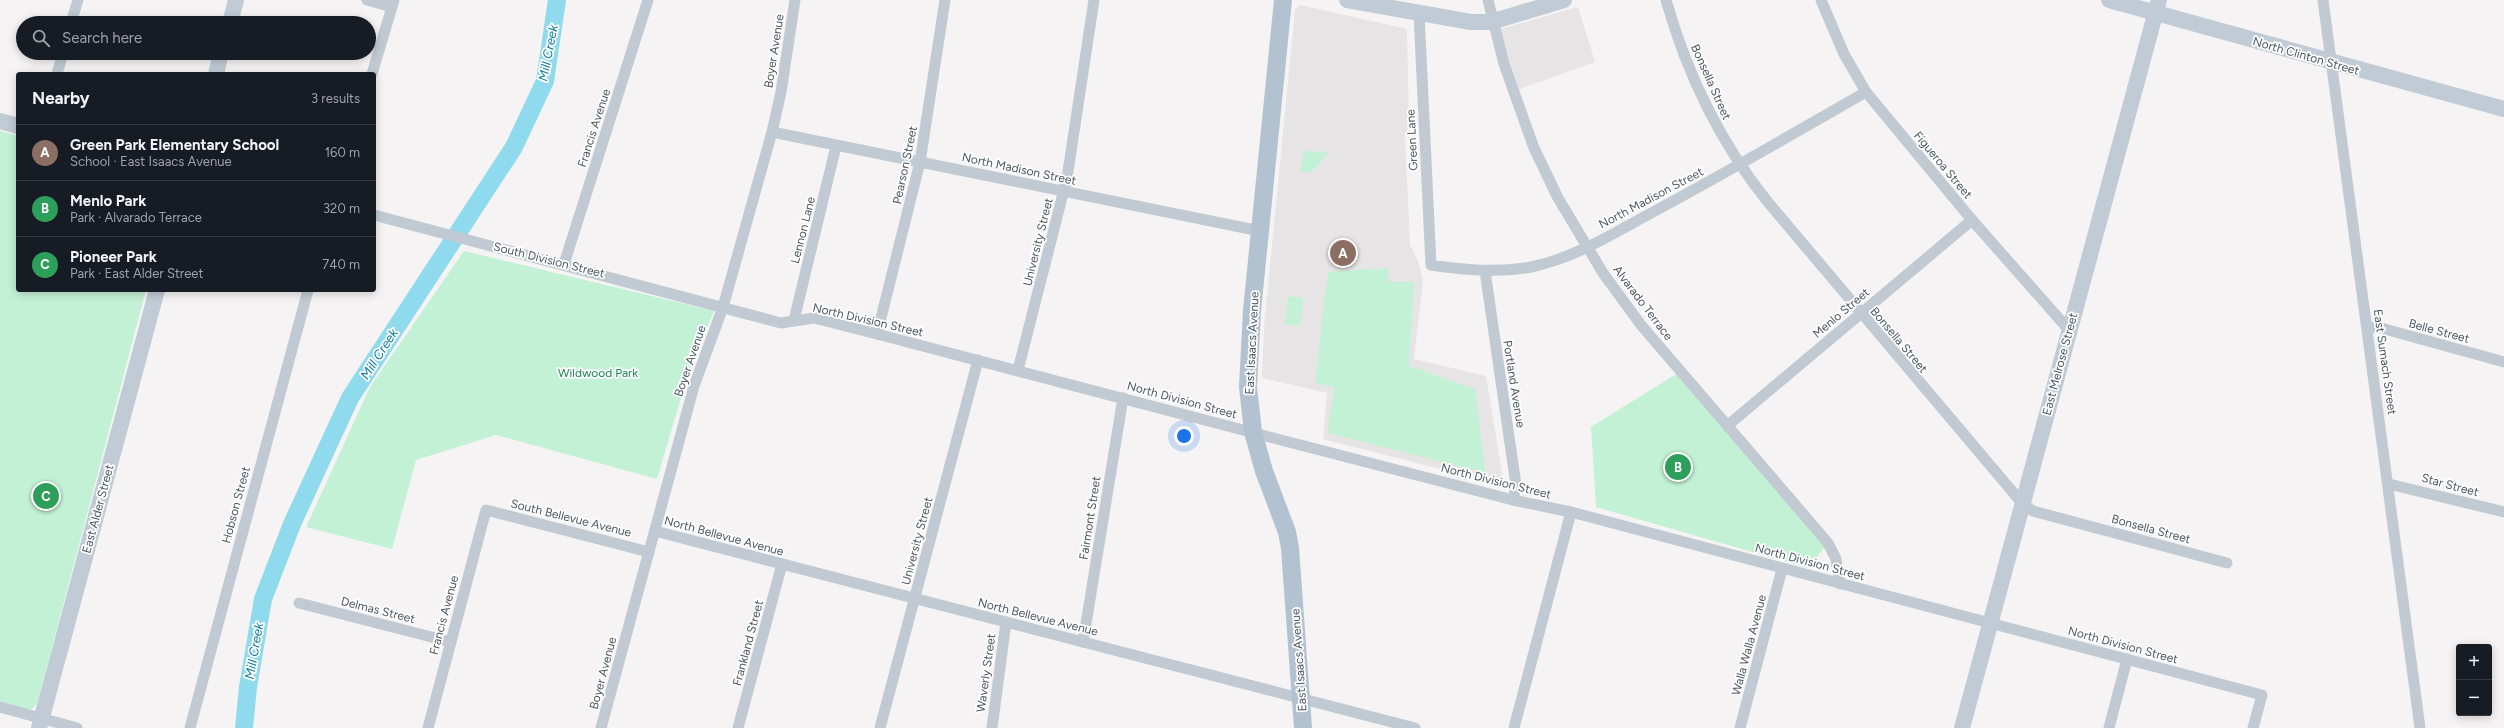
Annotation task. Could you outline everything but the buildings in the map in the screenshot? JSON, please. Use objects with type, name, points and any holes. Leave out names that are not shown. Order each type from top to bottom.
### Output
[{"type":"main road","points":[[232,16],[236,0]]},
{"type":"main road","name":"East Isaacs Avenue","points":[[1283,0],[1248,368],[1253,432],[1264,471],[1287,532],[1290,548],[1303,728]]},
{"type":"main road","points":[[1346,0],[1471,22],[1492,22],[1564,0]]},
{"type":"main road","name":"North Clinton Street","points":[[2109,0],[2157,6],[2331,63],[2504,110]]},
{"type":"main road","name":"East Melrose Street","points":[[1962,728],[2157,6]]},
{"type":"main road","points":[[217,72],[220,60]]},
{"type":"main road","points":[[0,122],[16,126]]},
{"type":"main road","name":"East Alder Street","points":[[40,723],[156,292]]},
{"type":"street","points":[[73,16],[78,0]]},
{"type":"street","points":[[367,0],[393,3],[373,72]]},
{"type":"street","name":"Francis Avenue","points":[[564,264],[648,0]]},
{"type":"street","name":"Boyer Avenue","points":[[602,728],[694,386],[723,307],[772,132],[781,92],[795,0]]},
{"type":"street","name":"Pearson Street","points":[[877,334],[920,162],[945,0]]},
{"type":"street","name":"University Street","points":[[1018,370],[1064,192],[1094,0]]},
{"type":"street","name":"Alvarado Terrace","points":[[1488,0],[1492,22],[1534,148],[1558,198],[1603,273],[1641,325],[1828,543],[1836,559],[1840,584]]},
{"type":"street","name":"Bonsella Street","points":[[1666,0],[1694,81],[1740,165],[1861,314],[2022,504],[2033,511],[2227,563]]},
{"type":"street","name":"Figueroa Street","points":[[1821,0],[1844,54],[1866,92],[1972,220],[2069,330]]},
{"type":"street","name":"East Sumach Street","points":[[2323,0],[2389,484],[2420,728]]},
{"type":"street","name":"Green Lane","points":[[1419,14],[1431,264]]},
{"type":"street","points":[[58,72],[61,60]]},
{"type":"street","name":"North Madison Street","points":[[1431,264],[1485,271],[1531,267],[1557,260],[1588,247],[1740,165],[1866,92]]},
{"type":"street","name":"North Madison Street","points":[[772,132],[1260,231]]},
{"type":"street","name":"Lennon Lane","points":[[794,320],[836,146]]},
{"type":"street","name":"South Division Street","points":[[376,216],[723,307]]},
{"type":"street","name":"Menlo Street","points":[[1727,426],[1972,220]]},
{"type":"street","name":"Portland Avenue","points":[[1485,271],[1485,286],[1516,485],[1514,500]]},
{"type":"street","name":"Hobson Street","points":[[190,728],[307,292]]},
{"type":"street","name":"North Division Street","points":[[723,307],[781,323],[814,318],[1514,500],[1571,512],[2262,695],[2253,728]]},
{"type":"street","name":"Belle Street","points":[[2367,327],[2381,328],[2504,362]]},
{"type":"street","name":"University Street","points":[[880,728],[978,360]]},
{"type":"street","name":"Fairmont Street","points":[[1083,642],[1123,398]]},
{"type":"street","name":"Star Street","points":[[2389,484],[2504,512]]},
{"type":"street","name":"Francis Avenue","points":[[428,728],[486,510]]},
{"type":"street","name":"South Bellevue Avenue","points":[[486,510],[649,552]]},
{"type":"street","points":[[1514,728],[1571,512]]},
{"type":"street","name":"North Bellevue Avenue","points":[[655,531],[1415,728]]},
{"type":"street","name":"Frankland Street","points":[[738,728],[782,564]]},
{"type":"street","name":"Walla Walla Avenue","points":[[1740,728],[1782,569]]},
{"type":"street","name":"Delmas Street","points":[[298,604],[451,642]]},
{"type":"street","name":"Waverly Street","points":[[992,728],[1006,622]]},
{"type":"street","points":[[2109,728],[2127,659]]},
{"type":"street","points":[[0,707],[40,723],[77,728]]},
{"type":"shaded area","points":[[1300,5],[1407,29],[1409,127],[1405,135],[1410,245],[1418,261],[1423,281],[1414,359],[1486,376],[1504,485],[1323,439],[1327,393],[1262,378],[1264,327],[1295,10]]},
{"type":"shaded area","points":[[1578,7],[1595,62],[1517,90],[1500,29]]},
{"type":"green space","points":[[0,131],[16,135],[16,292],[145,292],[37,704],[30,710],[0,702]]},
{"type":"green space","points":[[1304,151],[1329,152],[1312,172],[1300,172]]},
{"type":"green space","name":"Wildwood Park","points":[[464,251],[714,311],[688,374],[657,479],[496,435],[416,460],[392,549],[306,527],[370,387]]},
{"type":"green space","points":[[1387,268],[1389,282],[1414,282],[1409,366],[1475,389],[1485,473],[1328,433],[1334,387],[1315,383],[1328,272]]},
{"type":"green space","points":[[1288,296],[1303,298],[1300,326],[1285,324]]},
{"type":"green space","points":[[1681,371],[1828,543],[1808,568],[1596,507],[1591,427]]},
{"type":"waterway","name":"Mill Creek","points":[[244,728],[248,687],[263,599],[292,524],[350,398],[514,147],[545,81],[557,0]]},
{"type":"place","name":"Green Park Elementary School","points":[[1343,253]]},
{"type":"place","name":"Menlo Park","points":[[1678,467]]},
{"type":"place","name":"Pioneer Park","points":[[46,496]]}]
